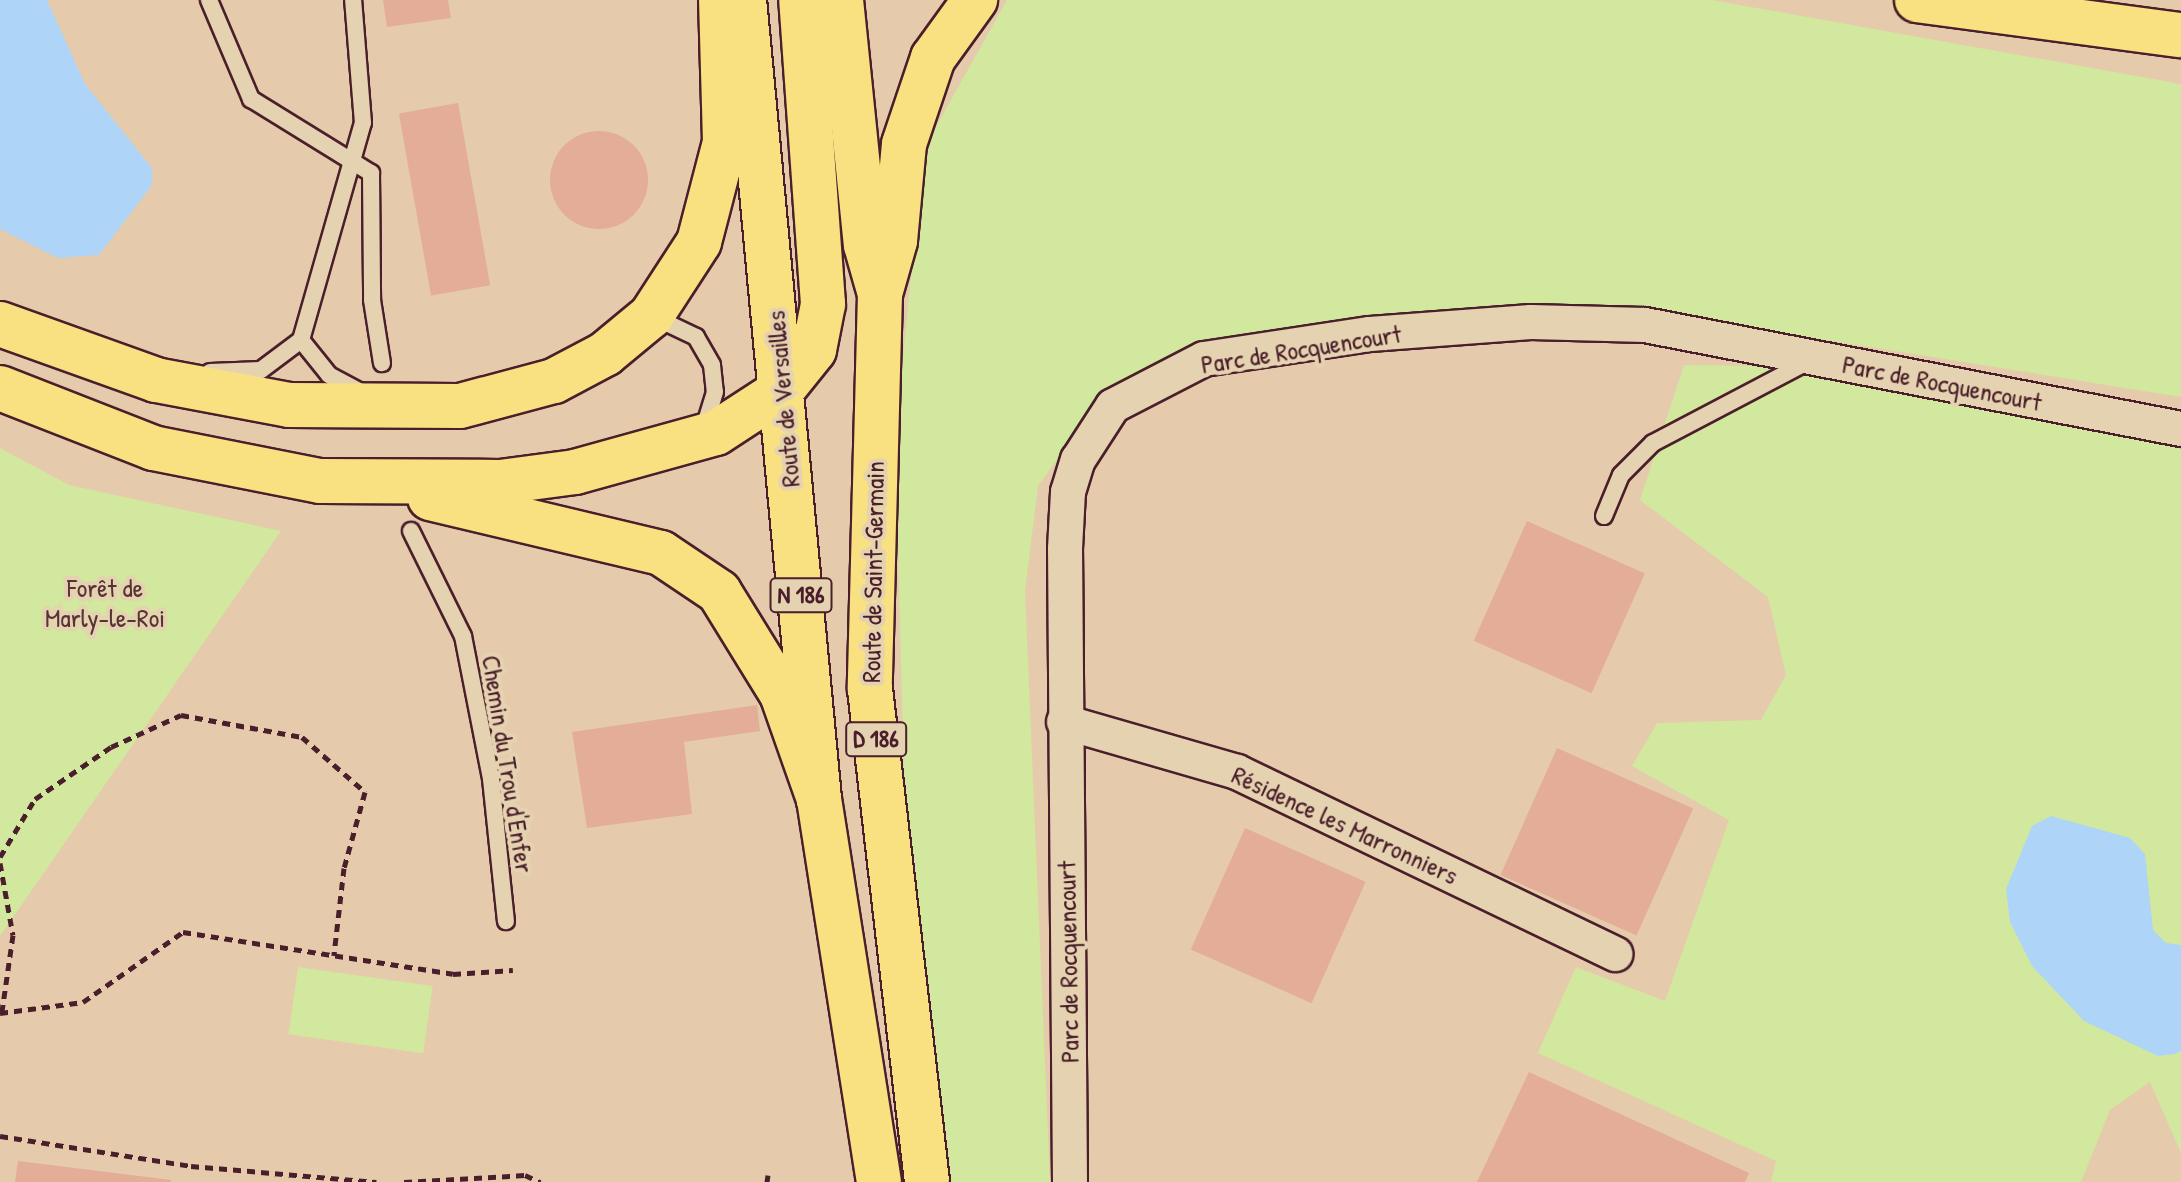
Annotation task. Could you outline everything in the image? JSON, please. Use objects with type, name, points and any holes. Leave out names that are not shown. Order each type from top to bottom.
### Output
[{"type":"main road","points":[[0,324],[156,380],[289,405],[460,406],[554,381],[605,354],[651,316],[678,281],[713,202],[725,142],[721,0]]},
{"type":"main road","name":"Route de Versailles","points":[[744,0],[819,799]]},
{"type":"main road","points":[[0,388],[153,448],[272,475],[382,484],[500,482],[575,472],[701,437],[782,390],[814,350],[823,304],[801,0]]},
{"type":"main road","points":[[841,0],[866,245],[880,294]]},
{"type":"main road","points":[[880,294],[895,241],[904,144],[933,58],[975,0]]},
{"type":"main road","points":[[1917,0],[1995,4],[2181,35]]},
{"type":"main road","name":"Route de Saint-Germain","points":[[880,294],[870,689],[927,1182]]},
{"type":"main road","points":[[382,484],[661,553],[719,592],[782,694],[819,799],[879,1182]]},
{"type":"street","name":"Parc de Rocquencourt","points":[[1070,1182],[1064,722],[1068,492],[1078,460],[1113,406],[1204,359],[1370,334],[1531,322],[1645,325],[2181,429]]},
{"type":"street","name":"Résidence les Marronniers","points":[[1064,722],[1237,772],[1616,954]]},
{"type":"lane","points":[[209,0],[251,99],[310,140],[357,161],[371,173],[372,300],[382,363]]},
{"type":"lane","points":[[156,380],[261,370],[301,340],[357,161],[364,82],[353,0]]},
{"type":"lane","points":[[651,316],[696,337],[712,365],[715,392],[701,437]]},
{"type":"lane","points":[[301,340],[341,385],[460,406]]},
{"type":"lane","points":[[1604,516],[1621,475],[1653,443],[1815,358]]},
{"type":"lane","name":"Chemin du Trou d'Enfer","points":[[411,531],[463,636],[491,779],[506,921]]},
{"type":"path","points":[[334,955],[344,868],[365,792],[302,737],[181,715],[111,747],[35,799],[0,860],[13,935],[1,1012],[83,1002],[183,932],[453,974],[513,970]]},
{"type":"path","points":[[0,1136],[191,1166],[376,1182]]},
{"type":"path","points":[[404,1182],[525,1175],[540,1182]]},
{"type":"green space","points":[[1007,0],[1712,0],[2181,84],[2181,397],[1721,323],[1467,309],[1205,356],[1089,415],[1038,486],[1025,591],[1050,1182],[939,1182],[905,814],[895,435],[924,148]]},
{"type":"green space","points":[[1684,365],[1762,366],[2181,444],[2181,1153],[2150,1082],[2110,1110],[2081,1182],[1771,1182],[1776,1161],[1538,1053],[1576,967],[1665,1001],[1729,820],[1632,766],[1657,723],[1761,720],[1786,675],[1768,597],[1640,500]]},
{"type":"green space","name":"Forêt de Marly-le-Roi","points":[[0,448],[69,485],[281,531],[0,936]]},
{"type":"green space","points":[[298,967],[433,986],[423,1053],[289,1034]]},
{"type":"water","points":[[0,0],[47,0],[85,84],[152,168],[152,185],[99,255],[58,258],[0,229]]},
{"type":"water","points":[[2051,816],[2130,838],[2145,854],[2153,930],[2166,943],[2181,945],[2181,1051],[2158,1056],[2084,1021],[2032,966],[2010,922],[2006,889],[2032,826]]},
{"type":"building","points":[[383,0],[448,0],[451,18],[387,27]]},
{"type":"building","points":[[458,103],[490,285],[431,296],[399,113]]},
{"type":"building","points":[[599,131],[618,134],[634,145],[645,161],[648,180],[645,199],[634,215],[618,226],[599,229],[580,226],[564,215],[553,199],[550,180],[553,161],[564,145],[580,134]]},
{"type":"building","points":[[1527,521],[1645,573],[1592,693],[1474,641]]},
{"type":"building","points":[[757,705],[760,731],[684,742],[692,814],[587,828],[572,732]]},
{"type":"building","points":[[1557,748],[1693,809],[1637,936],[1500,875]]},
{"type":"building","points":[[1245,828],[1366,882],[1311,1003],[1191,950]]},
{"type":"building","points":[[1529,1072],[1749,1173],[1745,1182],[1477,1182]]},
{"type":"building","points":[[18,1161],[171,1180],[171,1182],[15,1182]]}]
